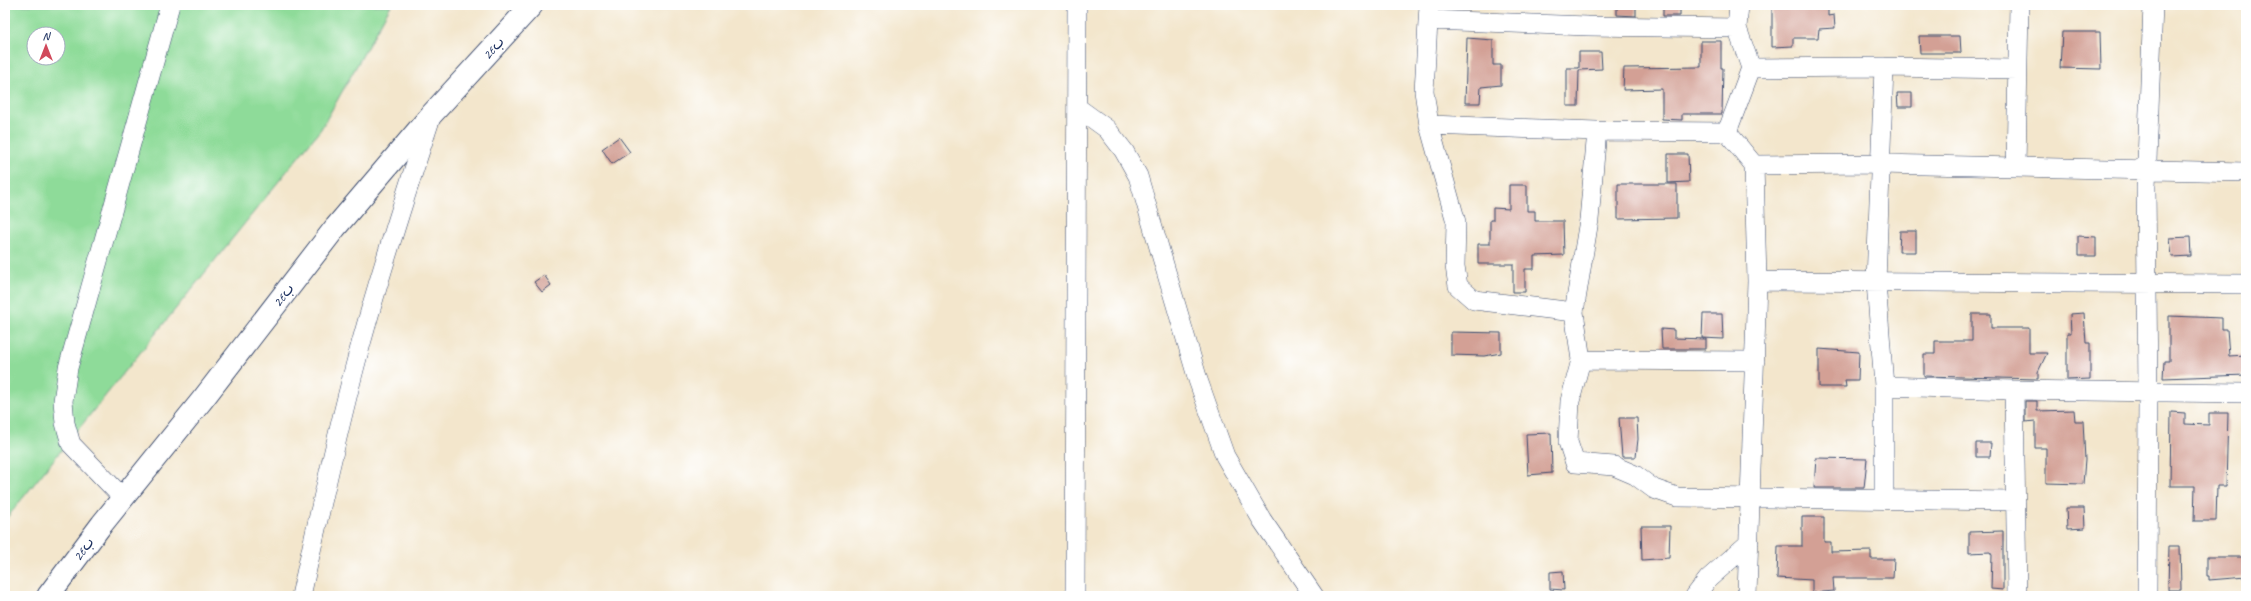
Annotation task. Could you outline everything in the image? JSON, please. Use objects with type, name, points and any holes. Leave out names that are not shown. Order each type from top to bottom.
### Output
[{"type":"highway","name":"26ب","points":[[48,596],[335,228],[431,115],[532,5]]},
{"type":"street","points":[[123,498],[71,444],[65,423],[63,401],[68,368],[170,5]]},
{"type":"street","points":[[1075,596],[1078,108],[1077,5]]},
{"type":"street","points":[[1727,132],[1752,68],[1737,28],[1739,5]]},
{"type":"street","points":[[2016,166],[2019,5]]},
{"type":"street","points":[[2147,596],[2148,393],[2146,170],[2153,5]]},
{"type":"street","points":[[1574,312],[1474,300],[1458,286],[1455,266],[1456,222],[1429,125],[1424,91],[1429,12],[1588,26],[1737,28]]},
{"type":"street","points":[[1752,68],[1884,66],[2017,69]]},
{"type":"street","points":[[1884,66],[1879,164],[1876,282],[1884,386],[1884,498]]},
{"type":"street","points":[[1078,108],[1107,129],[1124,151],[1138,176],[1198,380],[1225,456],[1262,520],[1314,596]]},
{"type":"street","points":[[301,596],[324,492],[355,365],[391,239],[431,115]]},
{"type":"street","points":[[1429,125],[1597,132],[1727,132]]},
{"type":"street","points":[[1597,132],[1589,220],[1574,312],[1581,360],[1570,401],[1568,442],[1575,463],[1614,466],[1635,475],[1654,489],[1677,497],[1750,496],[2016,501]]},
{"type":"street","points":[[1727,132],[1754,165],[1757,281],[1747,596]]},
{"type":"street","points":[[1754,165],[1879,164],[2246,172]]},
{"type":"street","points":[[1757,281],[2246,284]]},
{"type":"street","points":[[1581,360],[1755,361]]},
{"type":"street","points":[[1884,386],[2148,393],[2246,393]]},
{"type":"street","points":[[2014,390],[2017,596]]},
{"type":"street","points":[[1695,596],[1708,579],[1749,543]]},
{"type":"green space","points":[[5,5],[391,5],[321,129],[5,520]]},
{"type":"building","points":[[1663,5],[1680,5],[1680,16],[1663,16]]},
{"type":"building","points":[[1772,5],[1828,5],[1828,16],[1834,15],[1835,28],[1819,29],[1818,38],[1793,38],[1793,46],[1772,47]]},
{"type":"building","points":[[1617,7],[1636,7],[1636,16],[1617,15]]},
{"type":"building","points":[[2062,32],[2100,32],[2101,69],[2060,68]]},
{"type":"building","points":[[1919,36],[1960,36],[1961,53],[1920,53]]},
{"type":"building","points":[[1467,38],[1493,40],[1493,65],[1501,65],[1501,85],[1481,87],[1480,103],[1465,103]]},
{"type":"building","points":[[1701,41],[1721,41],[1721,68],[1723,68],[1722,114],[1682,114],[1682,120],[1662,119],[1662,89],[1623,90],[1624,68],[1701,67]]},
{"type":"building","points":[[1579,52],[1601,52],[1602,69],[1579,70],[1578,106],[1567,106],[1567,68],[1579,68]]},
{"type":"building","points":[[1897,93],[1912,93],[1912,107],[1898,107]]},
{"type":"building","points":[[619,137],[630,152],[612,164],[602,149]]},
{"type":"building","points":[[1668,154],[1688,154],[1689,182],[1668,183]]},
{"type":"building","points":[[1618,184],[1677,184],[1677,218],[1618,219]]},
{"type":"building","points":[[1509,185],[1527,185],[1527,211],[1535,211],[1535,221],[1563,221],[1564,255],[1534,256],[1534,269],[1525,269],[1525,292],[1513,292],[1513,264],[1478,264],[1478,244],[1490,244],[1490,220],[1493,220],[1493,208],[1509,209]]},
{"type":"building","points":[[1900,231],[1916,231],[1916,252],[1899,252]]},
{"type":"building","points":[[2078,236],[2096,237],[2096,256],[2078,256]]},
{"type":"building","points":[[2190,237],[2191,256],[2172,257],[2170,238]]},
{"type":"building","points":[[544,275],[551,285],[542,292],[534,282]]},
{"type":"building","points":[[2084,313],[2086,343],[2090,343],[2090,379],[2067,380],[2067,333],[2071,333],[2070,314]]},
{"type":"building","points":[[1703,314],[1722,314],[1723,339],[1702,338]]},
{"type":"building","points":[[1972,314],[1991,314],[1991,328],[2029,328],[2029,353],[2047,353],[2038,372],[2038,379],[1924,376],[1924,354],[1935,354],[1935,341],[1972,341]]},
{"type":"building","points":[[2169,316],[2222,318],[2222,329],[2227,329],[2229,356],[2245,355],[2246,375],[2163,378],[2164,361],[2169,361]]},
{"type":"building","points":[[1661,329],[1674,330],[1674,338],[1706,339],[1706,349],[1662,349]]},
{"type":"building","points":[[1451,332],[1501,333],[1501,353],[1484,356],[1451,355]]},
{"type":"building","points":[[1819,349],[1859,352],[1858,380],[1845,380],[1846,387],[1819,387]]},
{"type":"building","points":[[2025,401],[2037,401],[2037,411],[2074,410],[2075,421],[2083,421],[2085,460],[2083,484],[2046,483],[2046,448],[2035,448],[2035,421],[2025,422]]},
{"type":"building","points":[[2171,412],[2185,413],[2185,424],[2209,425],[2209,413],[2228,413],[2226,486],[2217,486],[2216,521],[2194,521],[2195,486],[2170,486]]},
{"type":"building","points":[[1619,418],[1637,418],[1638,439],[1636,457],[1622,457]]},
{"type":"building","points":[[1551,433],[1552,473],[1528,475],[1526,434]]},
{"type":"building","points":[[1976,443],[1991,443],[1990,457],[1976,457]]},
{"type":"building","points":[[1816,458],[1867,459],[1864,488],[1814,488]]},
{"type":"building","points":[[2066,508],[2084,508],[2085,528],[2067,529]]},
{"type":"building","points":[[1802,517],[1824,517],[1824,542],[1831,542],[1831,552],[1871,551],[1871,559],[1894,559],[1893,578],[1833,578],[1834,591],[1812,593],[1812,580],[1777,578],[1778,546],[1802,546]]},
{"type":"building","points":[[1641,526],[1670,526],[1669,558],[1642,560]]},
{"type":"building","points":[[2003,531],[2003,590],[1991,589],[1992,555],[1990,552],[1969,553],[1969,532]]},
{"type":"building","points":[[2169,546],[2180,546],[2181,590],[2168,590]]},
{"type":"building","points":[[2207,557],[2246,557],[2246,577],[2209,580],[2209,576],[2207,576]]},
{"type":"building","points":[[1563,571],[1564,590],[1550,589],[1550,572]]}]
